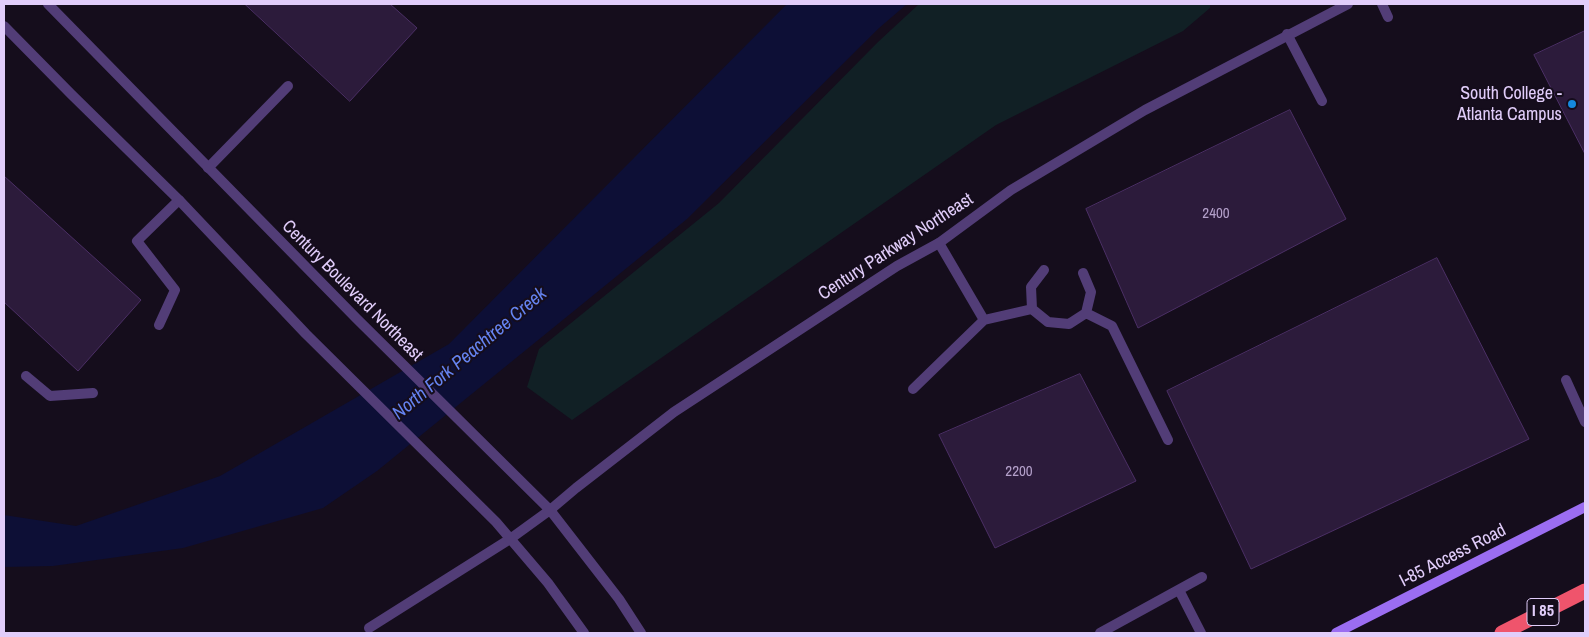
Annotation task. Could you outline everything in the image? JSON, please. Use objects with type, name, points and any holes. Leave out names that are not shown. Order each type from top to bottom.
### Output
[{"type":"highway","name":"I 85","points":[[1502,633],[1585,591]]},
{"type":"main road","name":"I-85 Access Road","points":[[1336,633],[1585,507]]},
{"type":"street","name":"Century Boulevard Northeast","points":[[48,4],[357,319],[550,510],[619,599],[641,633]]},
{"type":"street","name":"Century Parkway Northeast","points":[[369,628],[510,539],[550,510],[674,412],[897,266],[939,243],[1011,190],[1145,110],[1287,34],[1348,4]]},
{"type":"street","points":[[1382,4],[1388,17]]},
{"type":"street","points":[[4,26],[178,200],[306,334],[496,522],[548,583],[584,633]]},
{"type":"street","points":[[1287,34],[1322,101]]},
{"type":"street","points":[[208,168],[288,86]]},
{"type":"street","points":[[159,325],[174,290],[137,241],[178,200]]},
{"type":"street","points":[[939,243],[984,320]]},
{"type":"street","points":[[1044,270],[1031,287],[1032,309],[1048,322],[1069,324],[1086,313],[1091,292],[1083,274]]},
{"type":"street","points":[[913,389],[984,320],[1032,309]]},
{"type":"street","points":[[1086,313],[1112,326],[1168,440]]},
{"type":"street","points":[[26,376],[50,396],[93,393]]},
{"type":"street","points":[[1566,380],[1585,422]]},
{"type":"street","points":[[1100,633],[1202,577]]},
{"type":"street","points":[[1179,590],[1201,633]]},
{"type":"shaded area","points":[[919,4],[1210,4],[1210,8],[1183,31],[996,125],[572,420],[527,387],[539,349],[719,203],[878,42]]},
{"type":"water","name":"North Fork Peachtree Creek","points":[[787,4],[907,4],[879,28],[687,219],[377,471],[323,508],[183,548],[53,566],[4,567],[4,515],[76,526],[220,476],[449,344]]},
{"type":"building","points":[[245,4],[390,4],[417,28],[350,101]]},
{"type":"building","name":"South College - Atlanta Campus","points":[[1585,31],[1585,154],[1534,55]]},
{"type":"building","points":[[1290,110],[1346,219],[1138,328],[1086,209]]},
{"type":"building","points":[[4,176],[141,300],[78,371],[4,302]]},
{"type":"building","points":[[1437,258],[1529,439],[1251,569],[1167,391]]},
{"type":"building","points":[[1080,374],[1136,481],[995,548],[939,435]]},
{"type":"place","name":"South College - Atlanta Campus","points":[[1572,104]]}]
